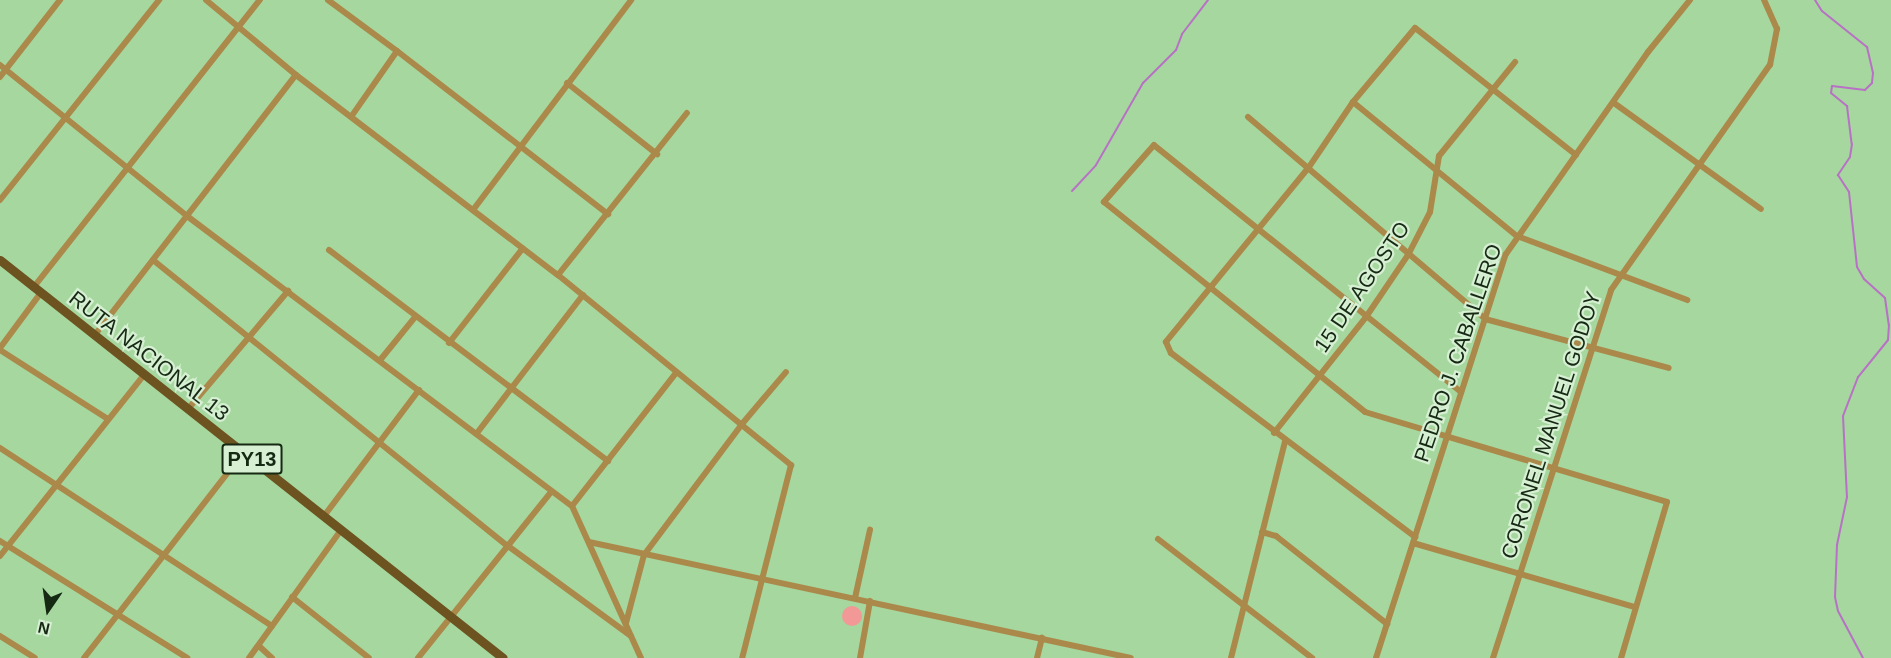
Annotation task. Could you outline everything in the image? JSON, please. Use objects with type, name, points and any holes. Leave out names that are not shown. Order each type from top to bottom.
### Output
[{"type":"highway","name":"RUTA NACIONAL 13","points":[[0,260],[93,336],[244,452],[503,658]]},
{"type":"street","points":[[0,77],[3,68],[60,0]]},
{"type":"street","points":[[0,200],[159,0]]},
{"type":"street","points":[[206,0],[296,75],[558,275],[791,465],[764,579],[742,658]]},
{"type":"street","points":[[108,419],[0,349],[37,291],[128,166],[260,0]]},
{"type":"street","points":[[328,0],[608,214]]},
{"type":"street","points":[[473,210],[567,82],[631,0]]},
{"type":"street","name":"PEDRO J. CABALLERO","points":[[1376,658],[1506,254],[1690,0]]},
{"type":"street","name":"CORONEL MANUEL GODOY","points":[[1493,658],[1591,348],[1619,277],[1770,65],[1777,29],[1764,0]]},
{"type":"street","points":[[1576,155],[1491,92],[1415,28],[1353,102],[1309,167],[1166,342],[1171,352],[1414,540],[1635,607]]},
{"type":"street","points":[[351,117],[397,51]]},
{"type":"street","name":"15 DE AGOSTO","points":[[1274,433],[1366,317],[1408,255],[1430,212],[1439,156],[1515,62]]},
{"type":"street","points":[[3,68],[66,115],[187,216],[381,359],[572,506],[641,658]]},
{"type":"street","points":[[93,336],[296,75]]},
{"type":"street","points":[[567,82],[657,154]]},
{"type":"street","points":[[1353,102],[1517,236],[1619,277],[1687,300]]},
{"type":"street","points":[[1614,103],[1761,209]]},
{"type":"street","points":[[558,275],[657,154],[687,113]]},
{"type":"street","points":[[1248,117],[1485,319],[1669,368]]},
{"type":"street","points":[[1461,392],[1154,145],[1104,202],[1322,374],[1365,412],[1446,439],[1667,502],[1621,658]]},
{"type":"street","points":[[449,343],[523,248]]},
{"type":"street","points":[[329,250],[510,390],[608,461]]},
{"type":"street","points":[[153,260],[249,341],[508,546],[632,637]]},
{"type":"street","points":[[188,409],[249,341],[288,291]]},
{"type":"street","points":[[477,433],[583,295]]},
{"type":"street","points":[[381,359],[415,316]]},
{"type":"street","points":[[626,623],[644,555],[742,424],[786,372]]},
{"type":"street","points":[[572,506],[676,373]]},
{"type":"street","points":[[0,556],[144,375]]},
{"type":"street","points":[[324,516],[419,390]]},
{"type":"street","points":[[1231,658],[1285,441]]},
{"type":"street","points":[[0,448],[167,555],[272,626]]},
{"type":"street","points":[[84,658],[167,555],[244,452]]},
{"type":"street","points":[[418,658],[551,492]]},
{"type":"street","points":[[249,658],[341,530]]},
{"type":"street","points":[[855,598],[870,530]]},
{"type":"street","points":[[1262,532],[1276,536],[1387,624]]},
{"type":"street","points":[[1158,539],[1312,658]]},
{"type":"street","points":[[0,542],[187,658]]},
{"type":"street","points":[[589,542],[1042,638],[1107,655],[1131,658]]},
{"type":"street","points":[[292,597],[369,658]]},
{"type":"street","points":[[860,658],[870,602]]},
{"type":"street","points":[[0,636],[35,658]]},
{"type":"street","points":[[1037,658],[1042,638]]},
{"type":"street","points":[[259,646],[272,658]]},
{"type":"shaded area","points":[[852,606],[859,609],[862,616],[859,623],[852,626],[845,623],[842,616],[845,609]]},
{"type":"waterway","points":[[1072,191],[1096,165],[1143,83],[1176,50],[1182,34],[1208,0]]},
{"type":"waterway","points":[[1815,0],[1822,11],[1867,47],[1873,73],[1872,83],[1865,90],[1832,86],[1831,93],[1847,106],[1852,144],[1850,157],[1838,175],[1849,192],[1857,267],[1864,279],[1885,298],[1889,325],[1888,340],[1858,377],[1843,416],[1847,497],[1837,545],[1835,597],[1838,611],[1863,658]]}]
